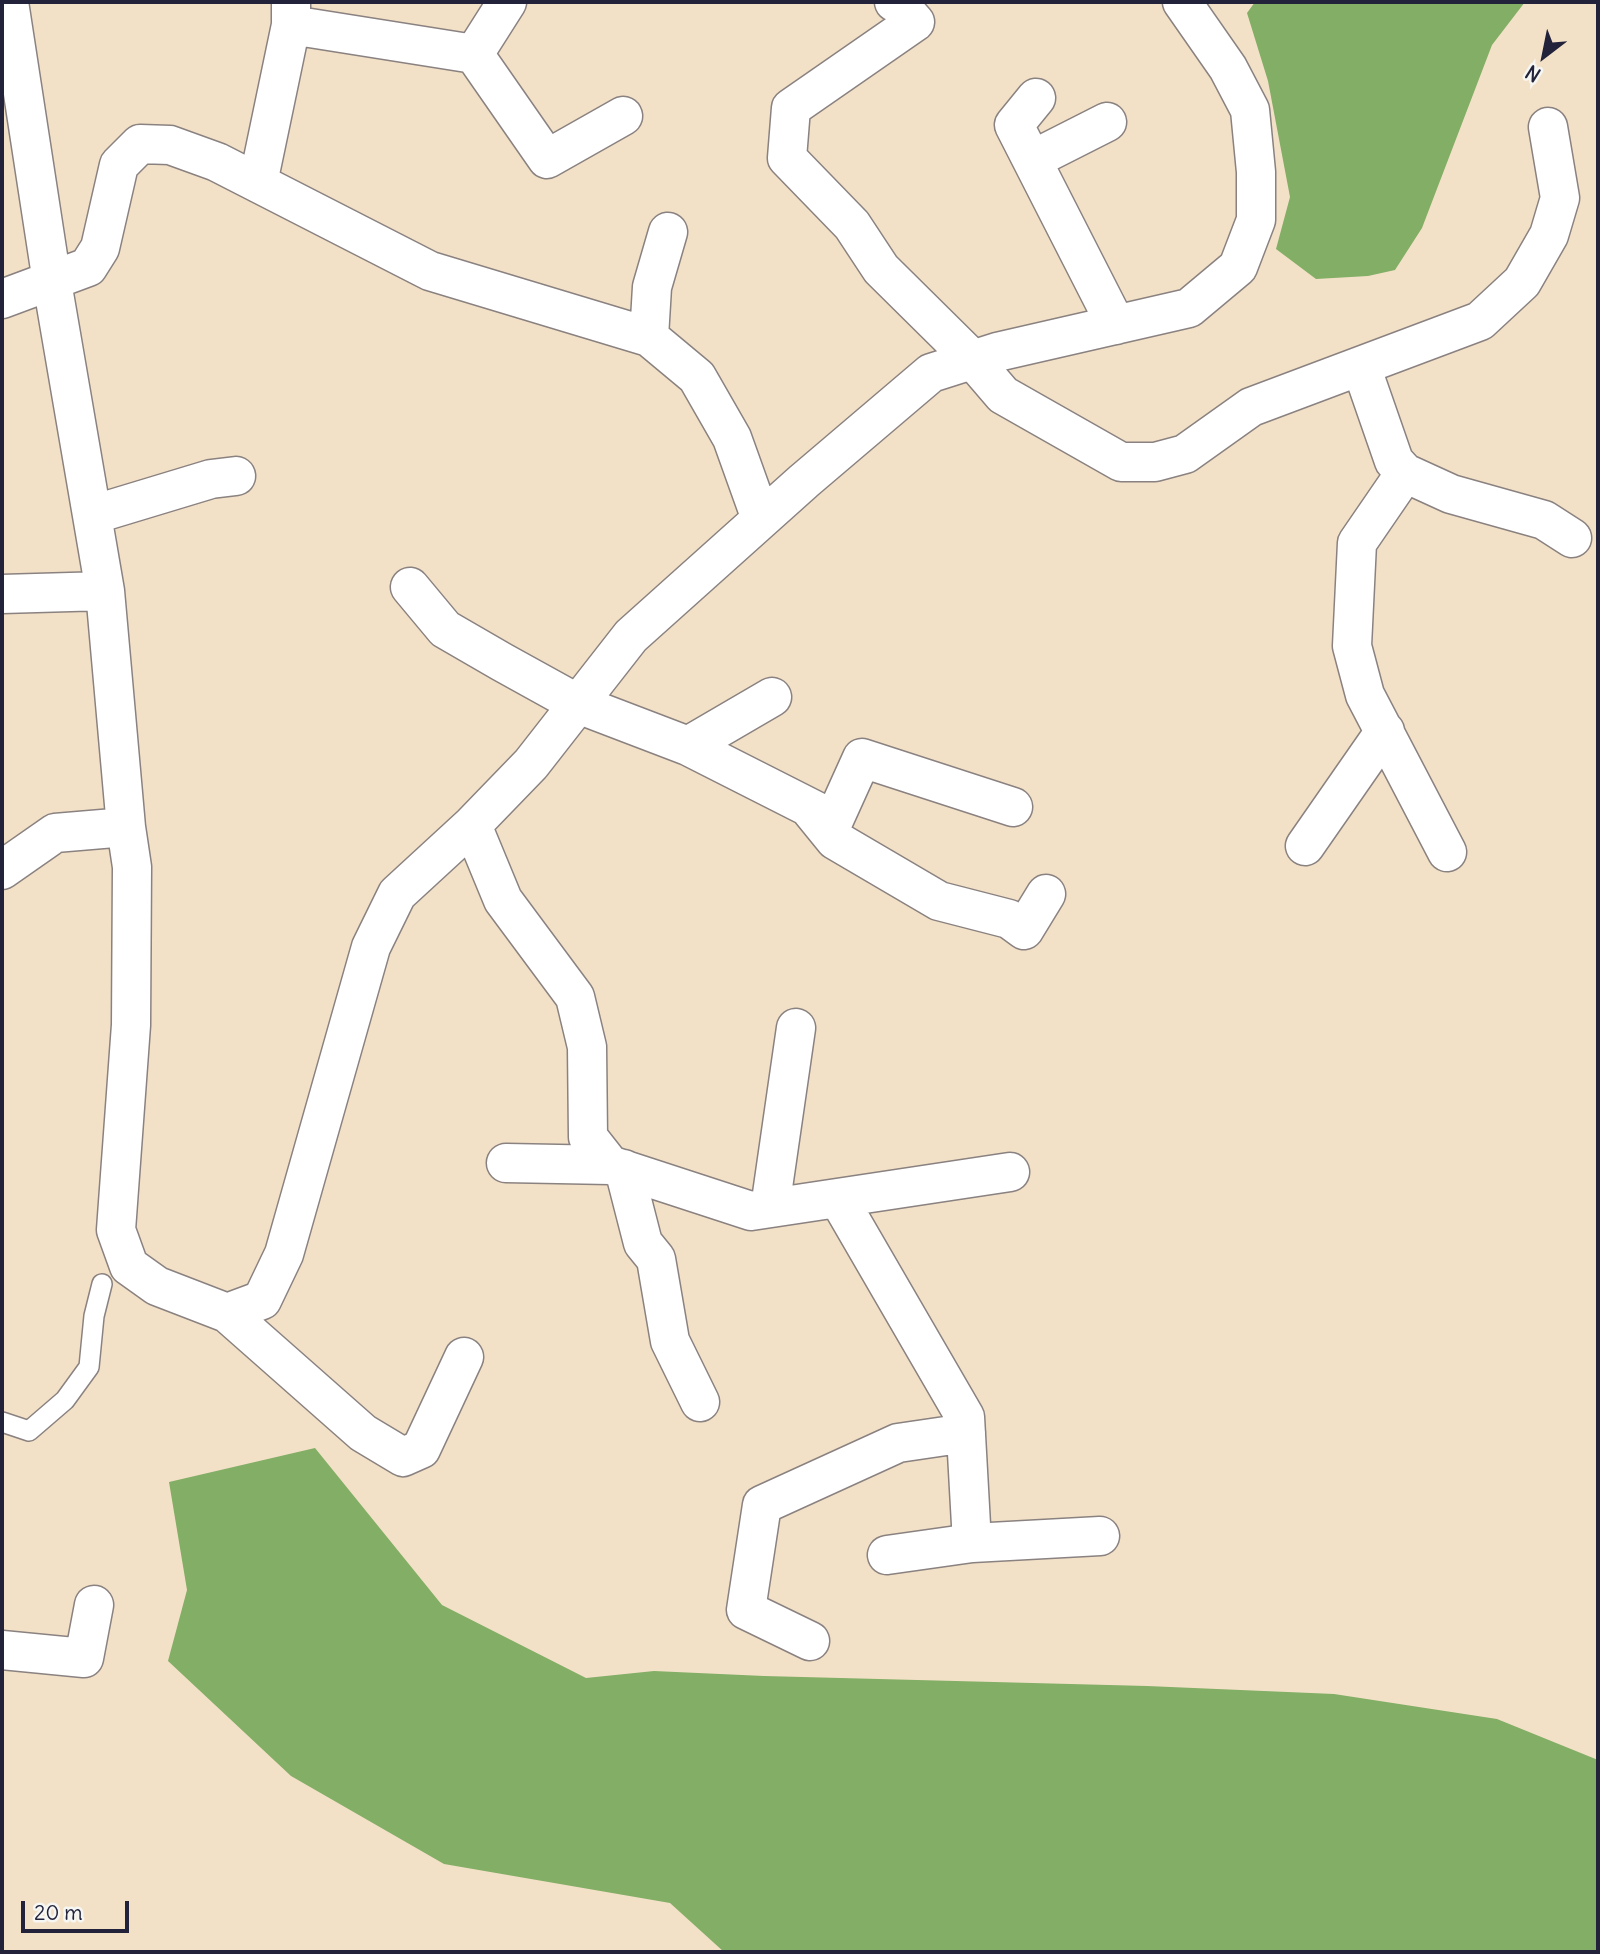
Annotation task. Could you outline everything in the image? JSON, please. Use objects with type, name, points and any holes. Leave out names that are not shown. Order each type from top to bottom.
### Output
[{"type":"street","points":[[9,2],[52,282],[105,591],[132,867],[131,1025],[116,1230],[129,1266],[157,1286],[227,1313],[363,1433],[403,1457],[421,1449],[464,1357]]},
{"type":"street","points":[[474,54],[506,2]]},
{"type":"street","points":[[894,2],[915,22],[791,108],[787,158],[852,225],[881,269],[973,360],[1003,395],[1121,462],[1155,462],[1185,454],[1251,407],[1480,321],[1522,282],[1549,235],[1560,198],[1548,127]]},
{"type":"street","points":[[227,1313],[262,1300],[284,1254],[371,947],[397,894],[472,825],[531,764],[631,636],[761,519],[931,373],[997,352],[1189,308],[1238,267],[1256,219],[1256,172],[1250,110],[1227,68],[1182,2]]},
{"type":"street","points":[[258,183],[291,13],[474,54],[547,159],[623,116]]},
{"type":"street","points":[[1036,98],[1014,125],[1116,325]]},
{"type":"street","points":[[1032,160],[1107,122]]},
{"type":"street","points":[[2,299],[88,267],[100,248],[118,165],[141,144],[170,145],[217,162],[430,271],[649,337],[697,377],[732,438],[761,519]]},
{"type":"street","points":[[649,337],[653,287],[668,232]]},
{"type":"street","points":[[1361,366],[1394,461],[1405,473],[1451,494],[1544,520],[1572,538]]},
{"type":"street","points":[[1405,473],[1357,543],[1352,646],[1365,695],[1447,852]]},
{"type":"street","points":[[92,515],[211,479],[236,476]]},
{"type":"street","points":[[410,587],[445,629],[578,704],[688,746],[834,820],[862,758],[1013,807]]},
{"type":"street","points":[[2,594],[105,591]]},
{"type":"street","points":[[688,746],[772,697]]},
{"type":"street","points":[[1305,846],[1385,731]]},
{"type":"street","points":[[809,808],[835,840],[939,901],[1009,919],[1024,930],[1046,894]]},
{"type":"street","points":[[472,825],[503,900],[575,998],[587,1047],[588,1137],[617,1167],[643,1243],[656,1259],[670,1341],[700,1402]]},
{"type":"street","points":[[2,870],[55,834],[126,827]]},
{"type":"street","points":[[770,1209],[796,1028]]},
{"type":"street","points":[[506,1163],[617,1167],[751,1211],[1010,1172]]},
{"type":"street","points":[[838,1198],[965,1418],[972,1543]]},
{"type":"street","points":[[810,1641],[746,1610],[762,1505],[898,1443],[966,1433]]},
{"type":"street","points":[[887,1555],[972,1543],[1100,1535]]},
{"type":"street","points":[[22,1662],[84,1658],[94,1605]]},
{"type":"lane","points":[[2,1422],[29,1431],[65,1400],[89,1367],[94,1316],[102,1284]]},
{"type":"green space","points":[[1255,2],[1525,2],[1492,45],[1422,228],[1395,270],[1368,276],[1316,279],[1276,249],[1290,197],[1268,81],[1247,13]]},
{"type":"green space","points":[[315,1448],[442,1605],[586,1678],[654,1671],[1334,1694],[1497,1719],[1598,1760],[1598,1952],[724,1952],[670,1903],[444,1864],[291,1776],[168,1661],[187,1590],[169,1482]]}]
